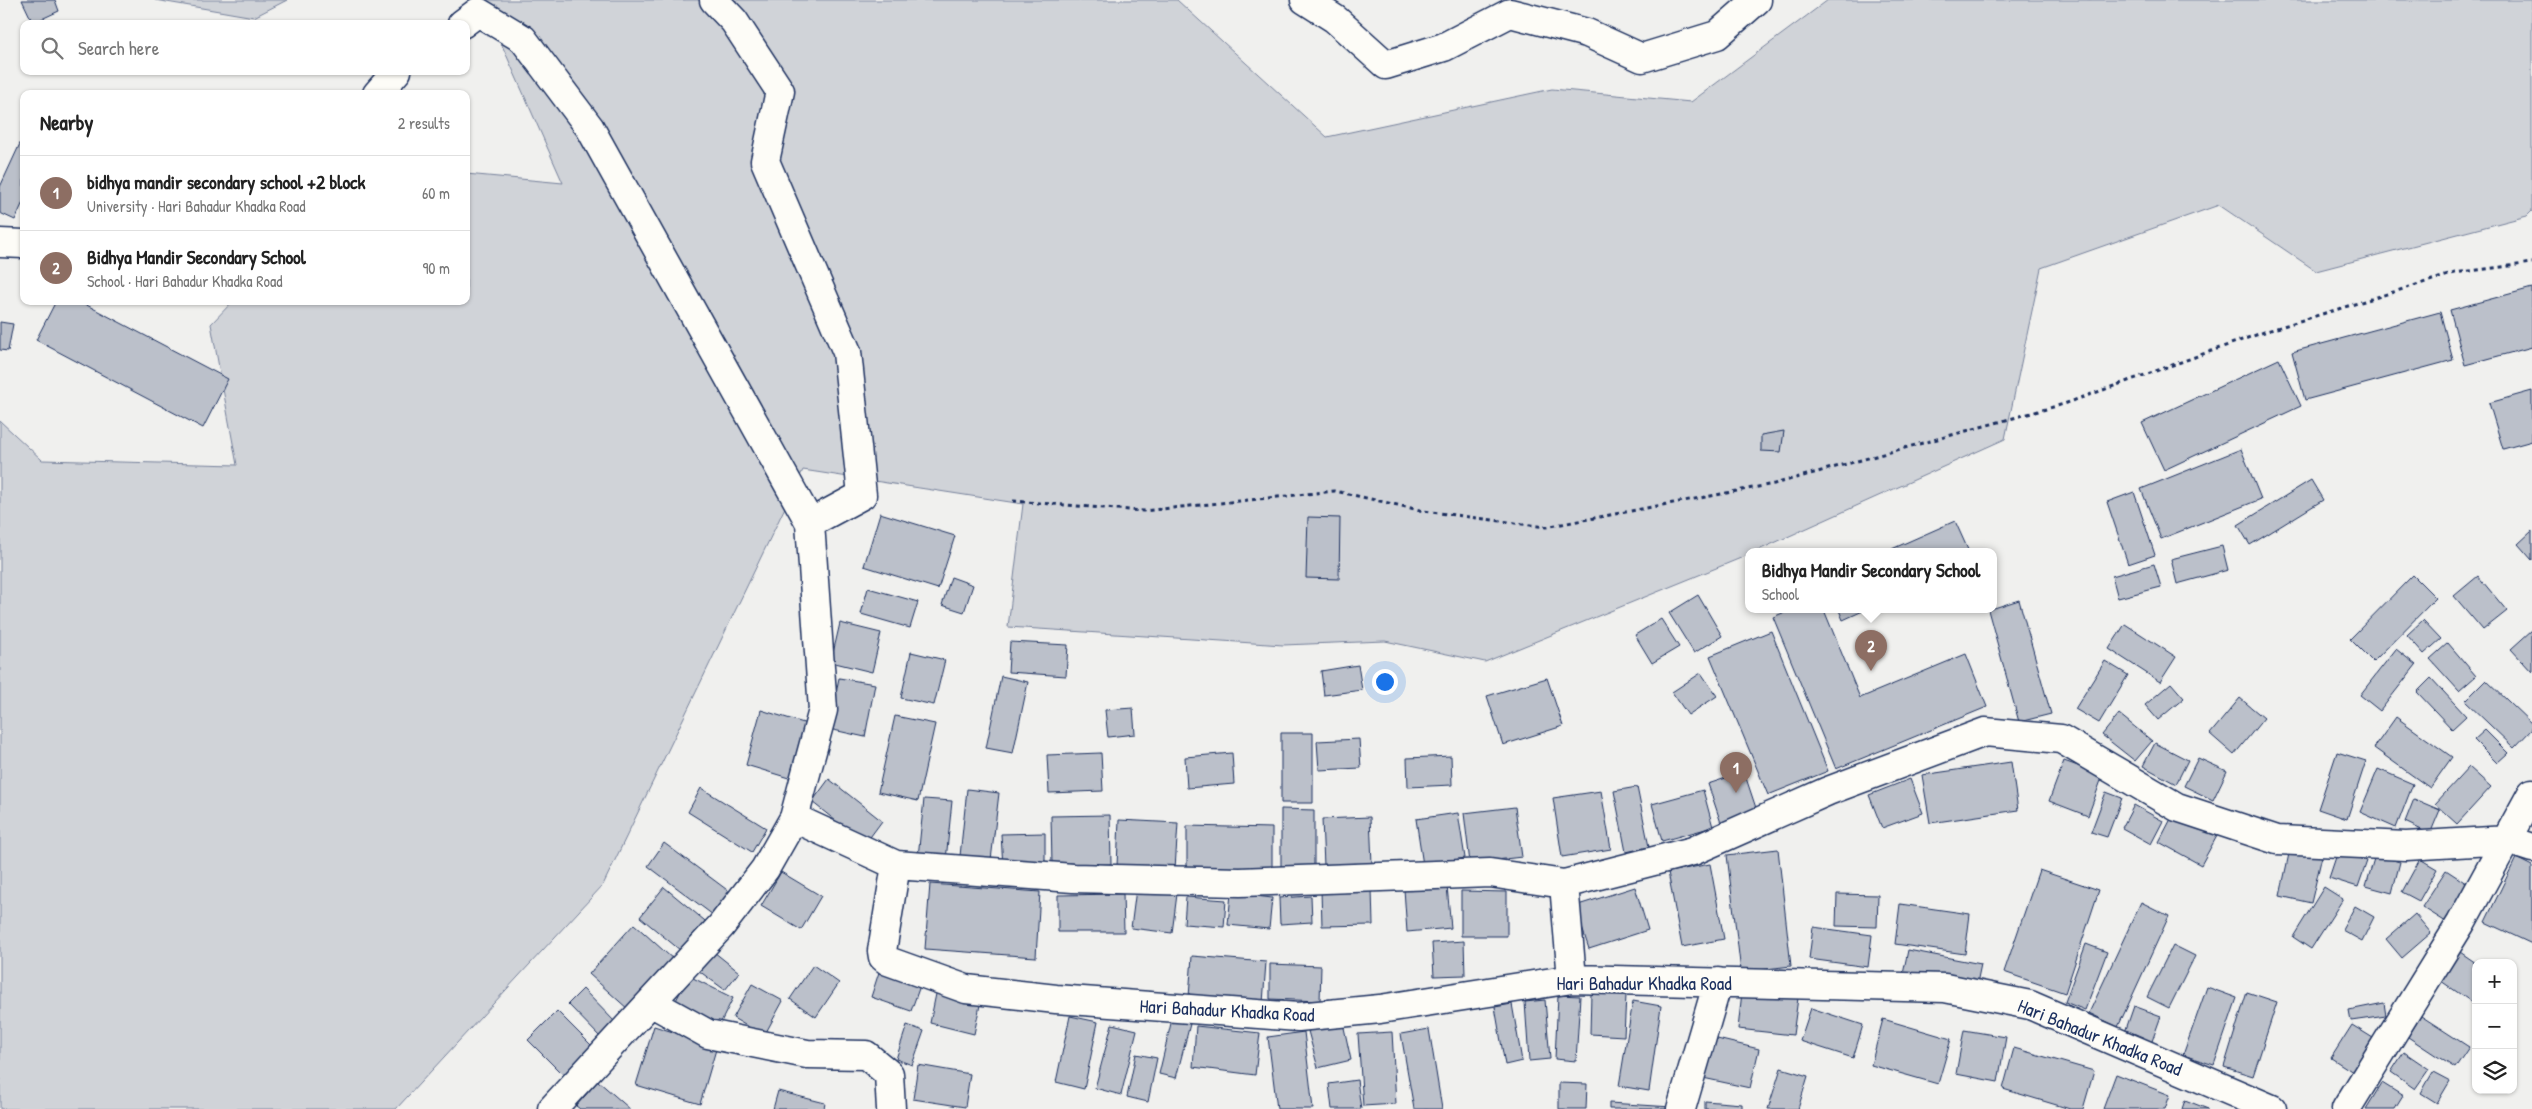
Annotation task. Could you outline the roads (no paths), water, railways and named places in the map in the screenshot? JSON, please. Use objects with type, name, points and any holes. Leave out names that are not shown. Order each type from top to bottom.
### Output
[{"type":"street","points":[[714,0],[734,21],[780,91],[764,161],[847,352],[862,495],[810,523]]},
{"type":"street","points":[[1305,0],[1329,10],[1386,65],[1444,47],[1510,13],[1587,33],[1642,58],[1717,35],[1757,0]]},
{"type":"street","points":[[467,20],[478,12],[523,39],[590,128],[810,523],[822,710],[794,818],[765,869],[721,926],[552,1109]]},
{"type":"street","points":[[380,90],[394,75]]},
{"type":"street","points":[[0,243],[20,244]]},
{"type":"street","points":[[794,818],[896,865],[1073,878],[1240,882],[1490,873],[1564,884],[1693,851],[1828,791],[1985,732],[2061,739],[2177,807],[2277,840],[2406,846],[2520,844]]},
{"type":"street","points":[[2346,1109],[2461,923],[2520,844],[2532,793]]},
{"type":"street","name":"Hari Bahadur Khadka Road","points":[[896,865],[882,951],[883,957],[888,962],[966,989],[1056,999],[1298,1017],[1380,1010],[1572,979],[1946,988],[2030,1005],[2272,1109]]},
{"type":"street","points":[[1564,884],[1572,979]]},
{"type":"street","points":[[1681,1109],[1718,982]]},
{"type":"street","points":[[652,1002],[708,1034],[807,1054],[866,1055],[889,1074],[891,1109]]},
{"type":"place","name":"Bidhya Mandir Secondary School","points":[[1871,671]]},
{"type":"place","name":"bidhya mandir secondary school +2 block","points":[[1736,793]]}]
